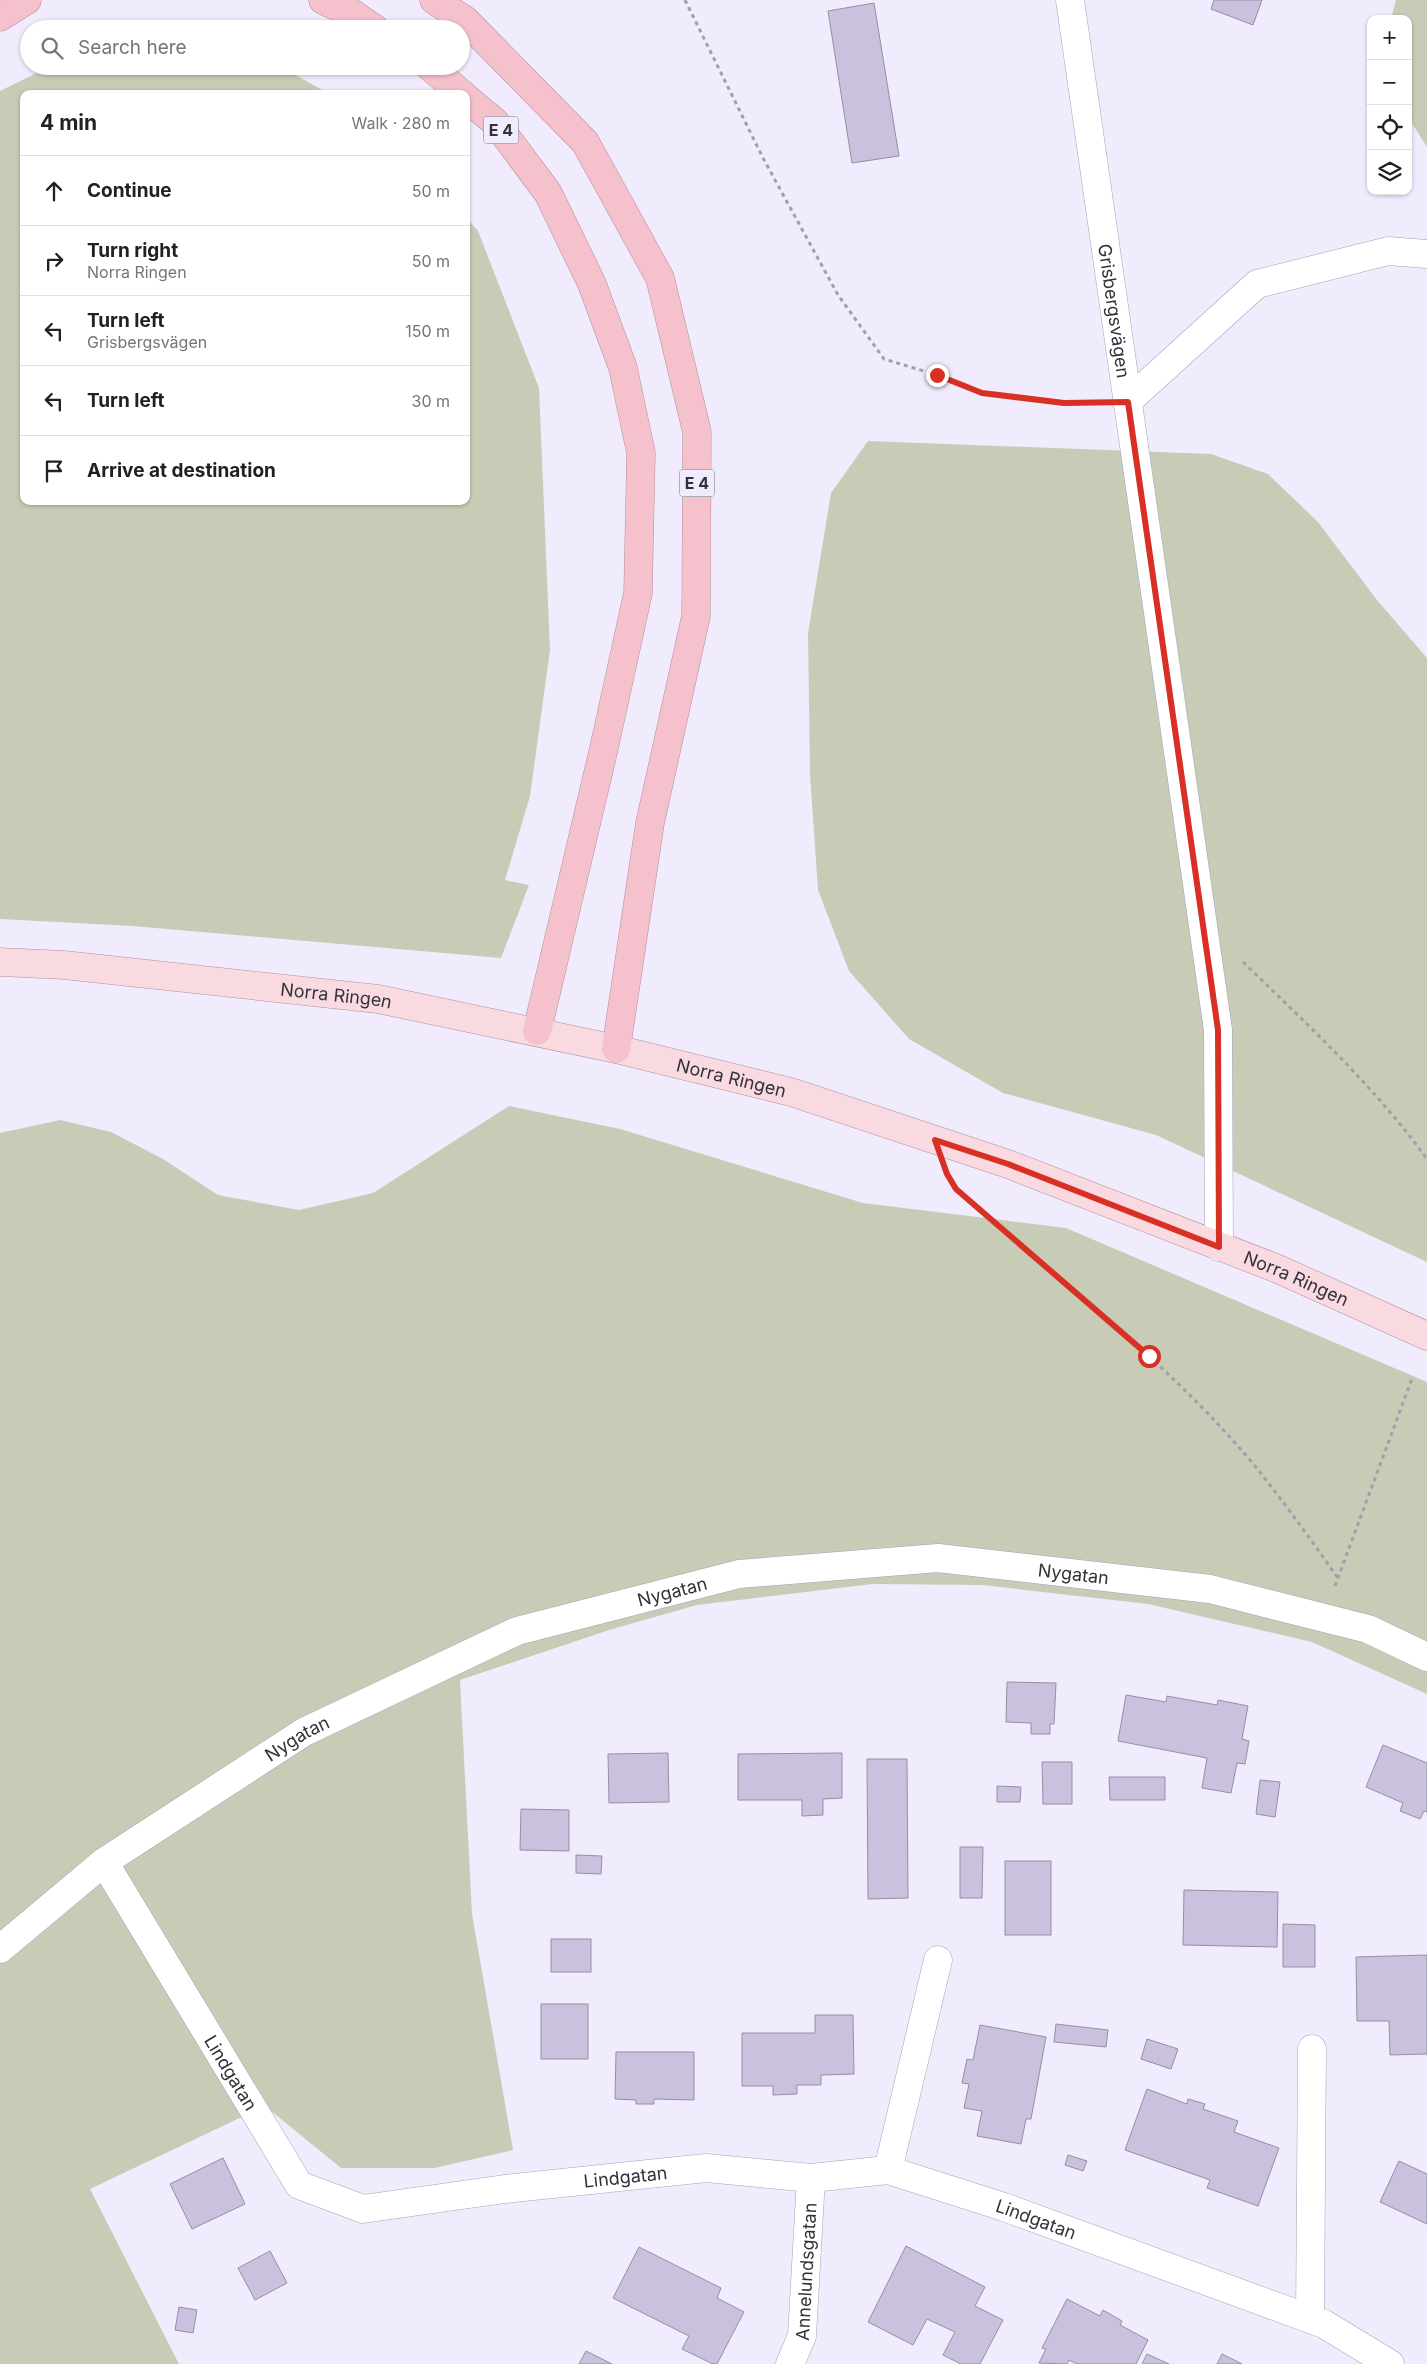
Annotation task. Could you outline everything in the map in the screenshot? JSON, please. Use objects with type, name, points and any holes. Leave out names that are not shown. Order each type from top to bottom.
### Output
[{"type":"highway","points":[[0,17],[27,0]]},
{"type":"highway","points":[[323,0],[362,20]]},
{"type":"highway","name":"E 4","points":[[434,0],[465,20]]},
{"type":"highway","name":"E 4","points":[[470,25],[585,142],[660,278],[697,432],[696,616],[650,823],[616,1049]]},
{"type":"highway","points":[[440,75],[457,90]]},
{"type":"highway","name":"E 4","points":[[470,101],[495,122],[552,201],[592,284],[623,368],[641,453],[638,593],[604,748],[537,1031]]},
{"type":"main road","name":"Norra Ringen","points":[[0,962],[64,965],[378,999],[537,1031],[791,1092],[1008,1164],[1278,1269],[1427,1336]]},
{"type":"street","name":"Grisbergsvägen","points":[[1070,0],[1218,1030],[1219,1247]]},
{"type":"street","points":[[1128,402],[1257,284],[1388,251],[1427,254]]},
{"type":"street","name":"Nygatan","points":[[0,1949],[104,1862],[304,1732],[517,1631],[739,1574],[938,1558],[1210,1589],[1368,1629],[1427,1657]]},
{"type":"street","name":"Lindgatan","points":[[104,1862],[299,2185],[363,2209],[505,2189],[706,2168],[811,2178],[888,2170],[1004,2207],[1324,2324],[1390,2364]]},
{"type":"street","points":[[888,2170],[938,1960]]},
{"type":"street","points":[[1310,2319],[1312,2049]]},
{"type":"street","name":"Annelundsgatan","points":[[790,2364],[802,2336],[811,2178]]},
{"type":"path","points":[[685,0],[762,158],[834,287],[884,359],[937,375],[982,393],[1064,403],[1128,402]]},
{"type":"path","points":[[1204,929],[1242,961],[1324,1041],[1412,1137],[1427,1158]]},
{"type":"path","points":[[935,1140],[947,1174],[956,1189],[1149,1356],[1192,1399],[1254,1465],[1338,1578]]},
{"type":"path","points":[[1323,1617],[1413,1376]]},
{"type":"green space","points":[[1396,0],[1427,0],[1427,147],[1412,123],[1412,15],[1392,15]]},
{"type":"green space","points":[[33,75],[296,75],[322,90],[20,90],[20,505],[470,505],[470,222],[478,231],[539,388],[550,650],[530,796],[505,880],[529,885],[501,958],[132,926],[0,919],[0,91]]},
{"type":"green space","points":[[868,441],[1211,454],[1268,474],[1318,522],[1377,600],[1427,658],[1427,1262],[1156,1135],[1003,1093],[909,1039],[849,971],[818,890],[810,774],[808,633],[831,493]]},
{"type":"green space","points":[[509,1106],[620,1129],[863,1203],[1066,1228],[1427,1382],[1427,1694],[1312,1642],[1148,1604],[982,1585],[872,1584],[697,1605],[609,1630],[460,1680],[472,1914],[513,2150],[435,2168],[341,2168],[265,2106],[90,2189],[179,2364],[0,2364],[0,1133],[60,1120],[111,1132],[163,1159],[218,1195],[299,1210],[373,1193]]},
{"type":"building","points":[[1214,0],[1262,0],[1253,25],[1211,9]]},
{"type":"building","points":[[874,3],[899,156],[852,163],[828,11]]},
{"type":"building","points":[[1007,1682],[1056,1683],[1054,1724],[1050,1724],[1050,1734],[1031,1734],[1031,1723],[1006,1722]]},
{"type":"building","points":[[1126,1695],[1166,1702],[1167,1696],[1217,1705],[1218,1700],[1248,1706],[1242,1739],[1249,1741],[1245,1764],[1237,1763],[1231,1793],[1202,1788],[1207,1758],[1118,1741]]},
{"type":"building","points":[[1383,1745],[1427,1763],[1427,1812],[1424,1811],[1420,1819],[1400,1811],[1403,1803],[1366,1787]]},
{"type":"building","points":[[668,1753],[669,1802],[609,1803],[608,1754]]},
{"type":"building","points":[[842,1753],[842,1798],[823,1799],[823,1815],[802,1816],[802,1800],[738,1800],[738,1754]]},
{"type":"building","points":[[867,1759],[907,1759],[908,1898],[868,1899]]},
{"type":"building","points":[[1042,1762],[1072,1762],[1072,1804],[1043,1804]]},
{"type":"building","points":[[1109,1777],[1165,1777],[1165,1800],[1110,1800]]},
{"type":"building","points":[[1260,1780],[1280,1782],[1275,1817],[1256,1814]]},
{"type":"building","points":[[997,1786],[1021,1787],[1020,1802],[997,1802]]},
{"type":"building","points":[[521,1809],[569,1810],[569,1851],[520,1850]]},
{"type":"building","points":[[960,1847],[983,1847],[982,1898],[960,1898]]},
{"type":"building","points":[[576,1855],[602,1856],[601,1874],[576,1873]]},
{"type":"building","points":[[1005,1861],[1051,1861],[1051,1935],[1005,1935]]},
{"type":"building","points":[[1184,1890],[1278,1892],[1277,1947],[1183,1945]]},
{"type":"building","points":[[1283,1924],[1315,1925],[1315,1967],[1283,1967]]},
{"type":"building","points":[[551,1939],[591,1939],[591,1972],[551,1972]]},
{"type":"building","points":[[1427,1955],[1427,2054],[1390,2055],[1389,2021],[1357,2021],[1356,1957]]},
{"type":"building","points":[[541,2004],[588,2004],[588,2059],[541,2059]]},
{"type":"building","points":[[815,2015],[853,2015],[854,2074],[821,2075],[821,2085],[797,2085],[797,2094],[773,2095],[773,2086],[742,2086],[742,2033],[815,2033]]},
{"type":"building","points":[[1056,2024],[1108,2030],[1106,2047],[1054,2042]]},
{"type":"building","points":[[980,2025],[1046,2037],[1031,2119],[1026,2119],[1021,2144],[977,2136],[982,2111],[964,2108],[969,2084],[962,2083],[967,2059],[973,2060]]},
{"type":"building","points":[[1147,2039],[1178,2049],[1171,2069],[1141,2059]]},
{"type":"building","points":[[616,2052],[694,2052],[694,2100],[654,2099],[654,2104],[636,2104],[636,2100],[615,2099]]},
{"type":"building","points":[[1147,2089],[1187,2104],[1188,2099],[1205,2104],[1203,2109],[1238,2121],[1234,2132],[1279,2148],[1258,2206],[1207,2188],[1210,2180],[1125,2150]]},
{"type":"building","points":[[1068,2155],[1087,2161],[1083,2171],[1065,2165]]},
{"type":"building","points":[[223,2158],[245,2204],[192,2229],[170,2184]]},
{"type":"building","points":[[1399,2161],[1427,2174],[1427,2224],[1380,2202]]},
{"type":"building","points":[[906,2246],[985,2287],[975,2306],[1003,2320],[980,2364],[961,2364],[943,2355],[955,2332],[927,2319],[913,2345],[868,2322]]},
{"type":"building","points":[[639,2247],[721,2288],[717,2298],[744,2312],[717,2364],[713,2364],[682,2349],[689,2336],[613,2298]]},
{"type":"building","points":[[270,2251],[287,2283],[255,2300],[238,2268]]},
{"type":"building","points":[[1067,2299],[1100,2316],[1103,2310],[1122,2321],[1120,2325],[1148,2340],[1136,2364],[1077,2364],[1069,2360],[1067,2364],[1039,2363],[1046,2349],[1042,2348]]},
{"type":"building","points":[[179,2307],[197,2310],[193,2333],[175,2330]]},
{"type":"building","points":[[586,2351],[612,2364],[579,2364]]},
{"type":"building","points":[[1147,2354],[1169,2364],[1142,2364]]},
{"type":"building","points":[[1222,2354],[1242,2364],[1217,2364]]},
{"type":"route","points":[[937,375],[982,393],[1064,403],[1128,402],[1218,1030],[1219,1247],[1008,1164],[935,1140],[947,1174],[956,1189],[1149,1356]]}]
